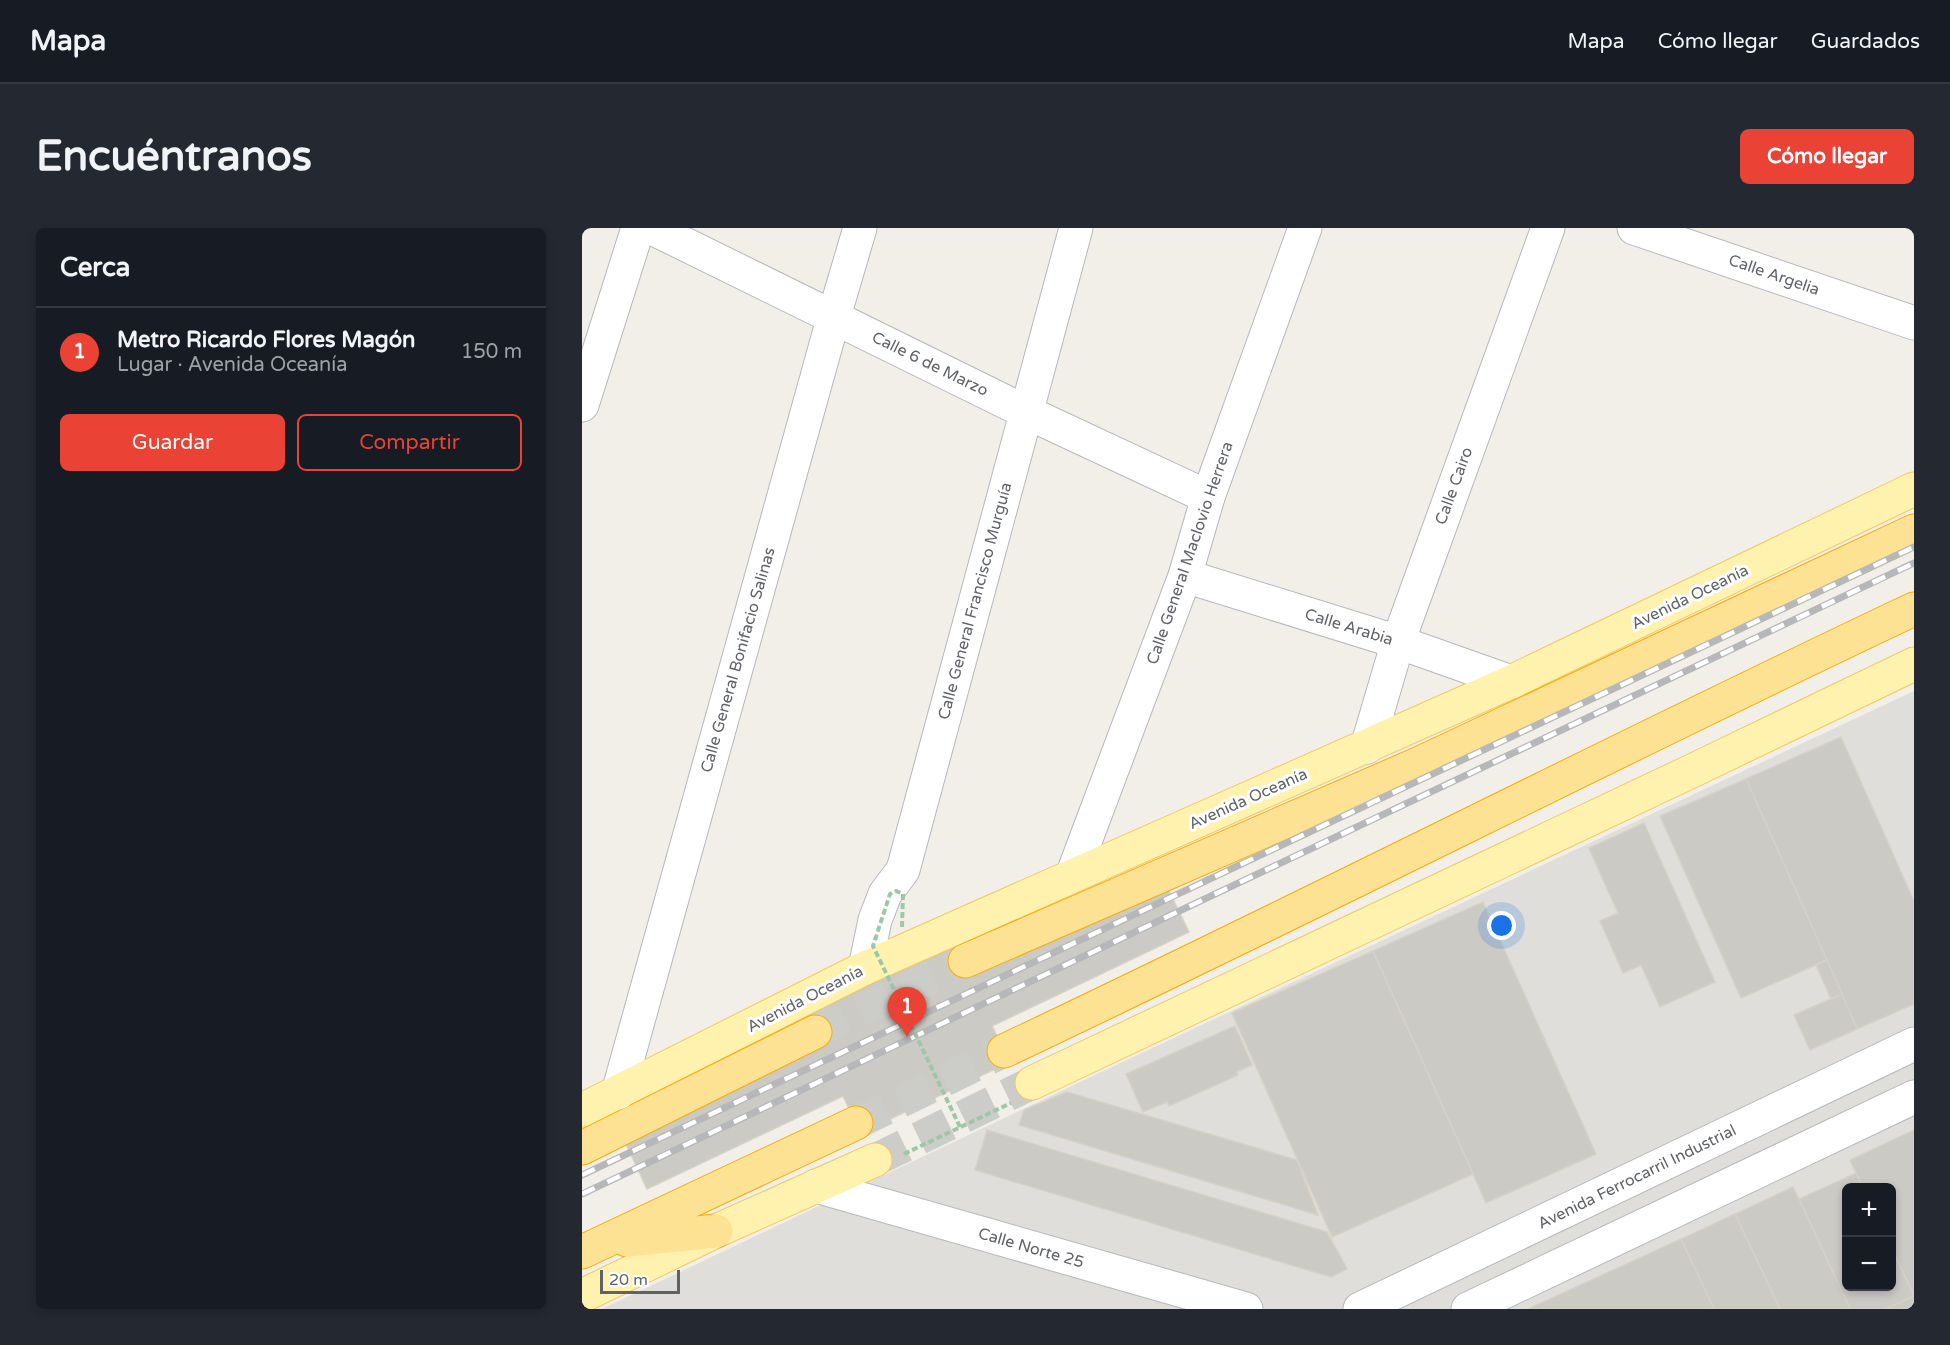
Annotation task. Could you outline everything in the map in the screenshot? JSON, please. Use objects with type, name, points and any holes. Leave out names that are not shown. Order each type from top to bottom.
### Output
[{"type":"highway","name":"Avenida Oceanía","points":[[965,961],[1418,764],[1914,531]]},
{"type":"highway","points":[[1004,1051],[1209,955],[1735,694],[1914,609]]},
{"type":"highway","name":"Avenida Oceanía","points":[[582,1148],[815,1032]]},
{"type":"highway","points":[[592,1247],[856,1123]]},
{"type":"highway","points":[[592,1247],[716,1231]]},
{"type":"main road","name":"Avenida Oceanía","points":[[582,1110],[865,968],[1512,682],[1914,489]]},
{"type":"main road","points":[[1023,1092],[1914,664]]},
{"type":"main road","points":[[582,1296],[716,1231],[816,1186],[887,1158]]},
{"type":"street","points":[[582,405],[638,228]]},
{"type":"street","name":"Calle 6 de Marzo","points":[[652,228],[1026,412],[1208,497]]},
{"type":"street","name":"Calle General Bonifacio Salinas","points":[[618,1093],[860,228]]},
{"type":"street","name":"Calle General Francisco Murguía","points":[[865,968],[876,920],[885,894],[903,870],[1076,228]]},
{"type":"street","name":"Calle General Maclovio Herrera","points":[[1072,876],[1185,576],[1208,497],[1305,228]]},
{"type":"street","name":"Calle Cairo","points":[[1366,747],[1398,642],[1548,228]]},
{"type":"street","name":"Calle Argelia","points":[[1634,228],[1914,323]]},
{"type":"street","name":"Calle Arabia","points":[[1185,576],[1398,642],[1512,682]]},
{"type":"street","name":"Avenida Ferrocarril Industrial","points":[[1360,1309],[1914,1044]]},
{"type":"street","points":[[1468,1309],[1914,1097]]},
{"type":"street","name":"Calle Norte 25","points":[[816,1186],[1246,1309]]},
{"type":"path","points":[[903,927],[903,894],[896,891],[890,894],[873,946],[960,1127]]},
{"type":"path","points":[[887,1158],[960,1127],[1023,1092]]},
{"type":"shaded area","points":[[1914,691],[1914,1309],[602,1309],[1095,1075]]},
{"type":"building","points":[[1841,737],[1914,901],[1914,1004],[1857,1029],[1746,779]]},
{"type":"building","points":[[1746,779],[1827,960],[1741,998],[1660,816]]},
{"type":"building","points":[[1644,823],[1715,982],[1660,1007],[1641,965],[1623,973],[1600,921],[1618,913],[1589,848]]},
{"type":"building","points":[[1163,879],[1189,932],[992,1026],[1010,1062],[861,1133],[843,1096],[647,1189],[622,1135],[820,1041],[807,1013],[956,942],[969,971]]},
{"type":"building","points":[[1483,902],[1596,1154],[1486,1203],[1373,951]]},
{"type":"building","points":[[1373,951],[1473,1174],[1332,1237],[1232,1013]]},
{"type":"building","points":[[1827,960],[1842,994],[1831,999],[1816,965]]},
{"type":"building","points":[[1842,994],[1857,1029],[1810,1050],[1794,1015]]},
{"type":"building","points":[[1235,1026],[1252,1065],[1236,1072],[1238,1075],[1169,1106],[1167,1102],[1143,1112],[1126,1074]]},
{"type":"building","points":[[1067,1092],[1297,1160],[1318,1215],[1019,1125],[1024,1110]]},
{"type":"building","points":[[987,1130],[1327,1232],[1347,1269],[1331,1277],[975,1170]]},
{"type":"building","points":[[1914,1130],[1914,1296],[1896,1258],[1896,1183],[1861,1183],[1850,1160]]},
{"type":"building","points":[[1856,1173],[1861,1183],[1842,1183],[1842,1291],[1896,1291],[1896,1258],[1914,1296],[1886,1309],[1850,1309],[1799,1199]]},
{"type":"building","points":[[1793,1187],[1850,1309],[1780,1309],[1735,1214]]},
{"type":"building","points":[[1735,1214],[1780,1309],[1714,1309],[1681,1239]]},
{"type":"building","points":[[1681,1239],[1714,1309],[1528,1309]]},
{"type":"building","points":[[1914,1296],[1914,1309],[1886,1309]]},
{"type":"tunnel","points":[[815,1032],[965,961]]},
{"type":"tunnel","points":[[856,1123],[1004,1051]]},
{"type":"tunnel","points":[[875,1160],[1032,1083]]},
{"type":"railway","points":[[582,1175],[1914,547]]},
{"type":"railway","points":[[582,1194],[1914,563]]},
{"type":"place","name":"Metro Ricardo Flores Magón","points":[[907,1037]]}]
